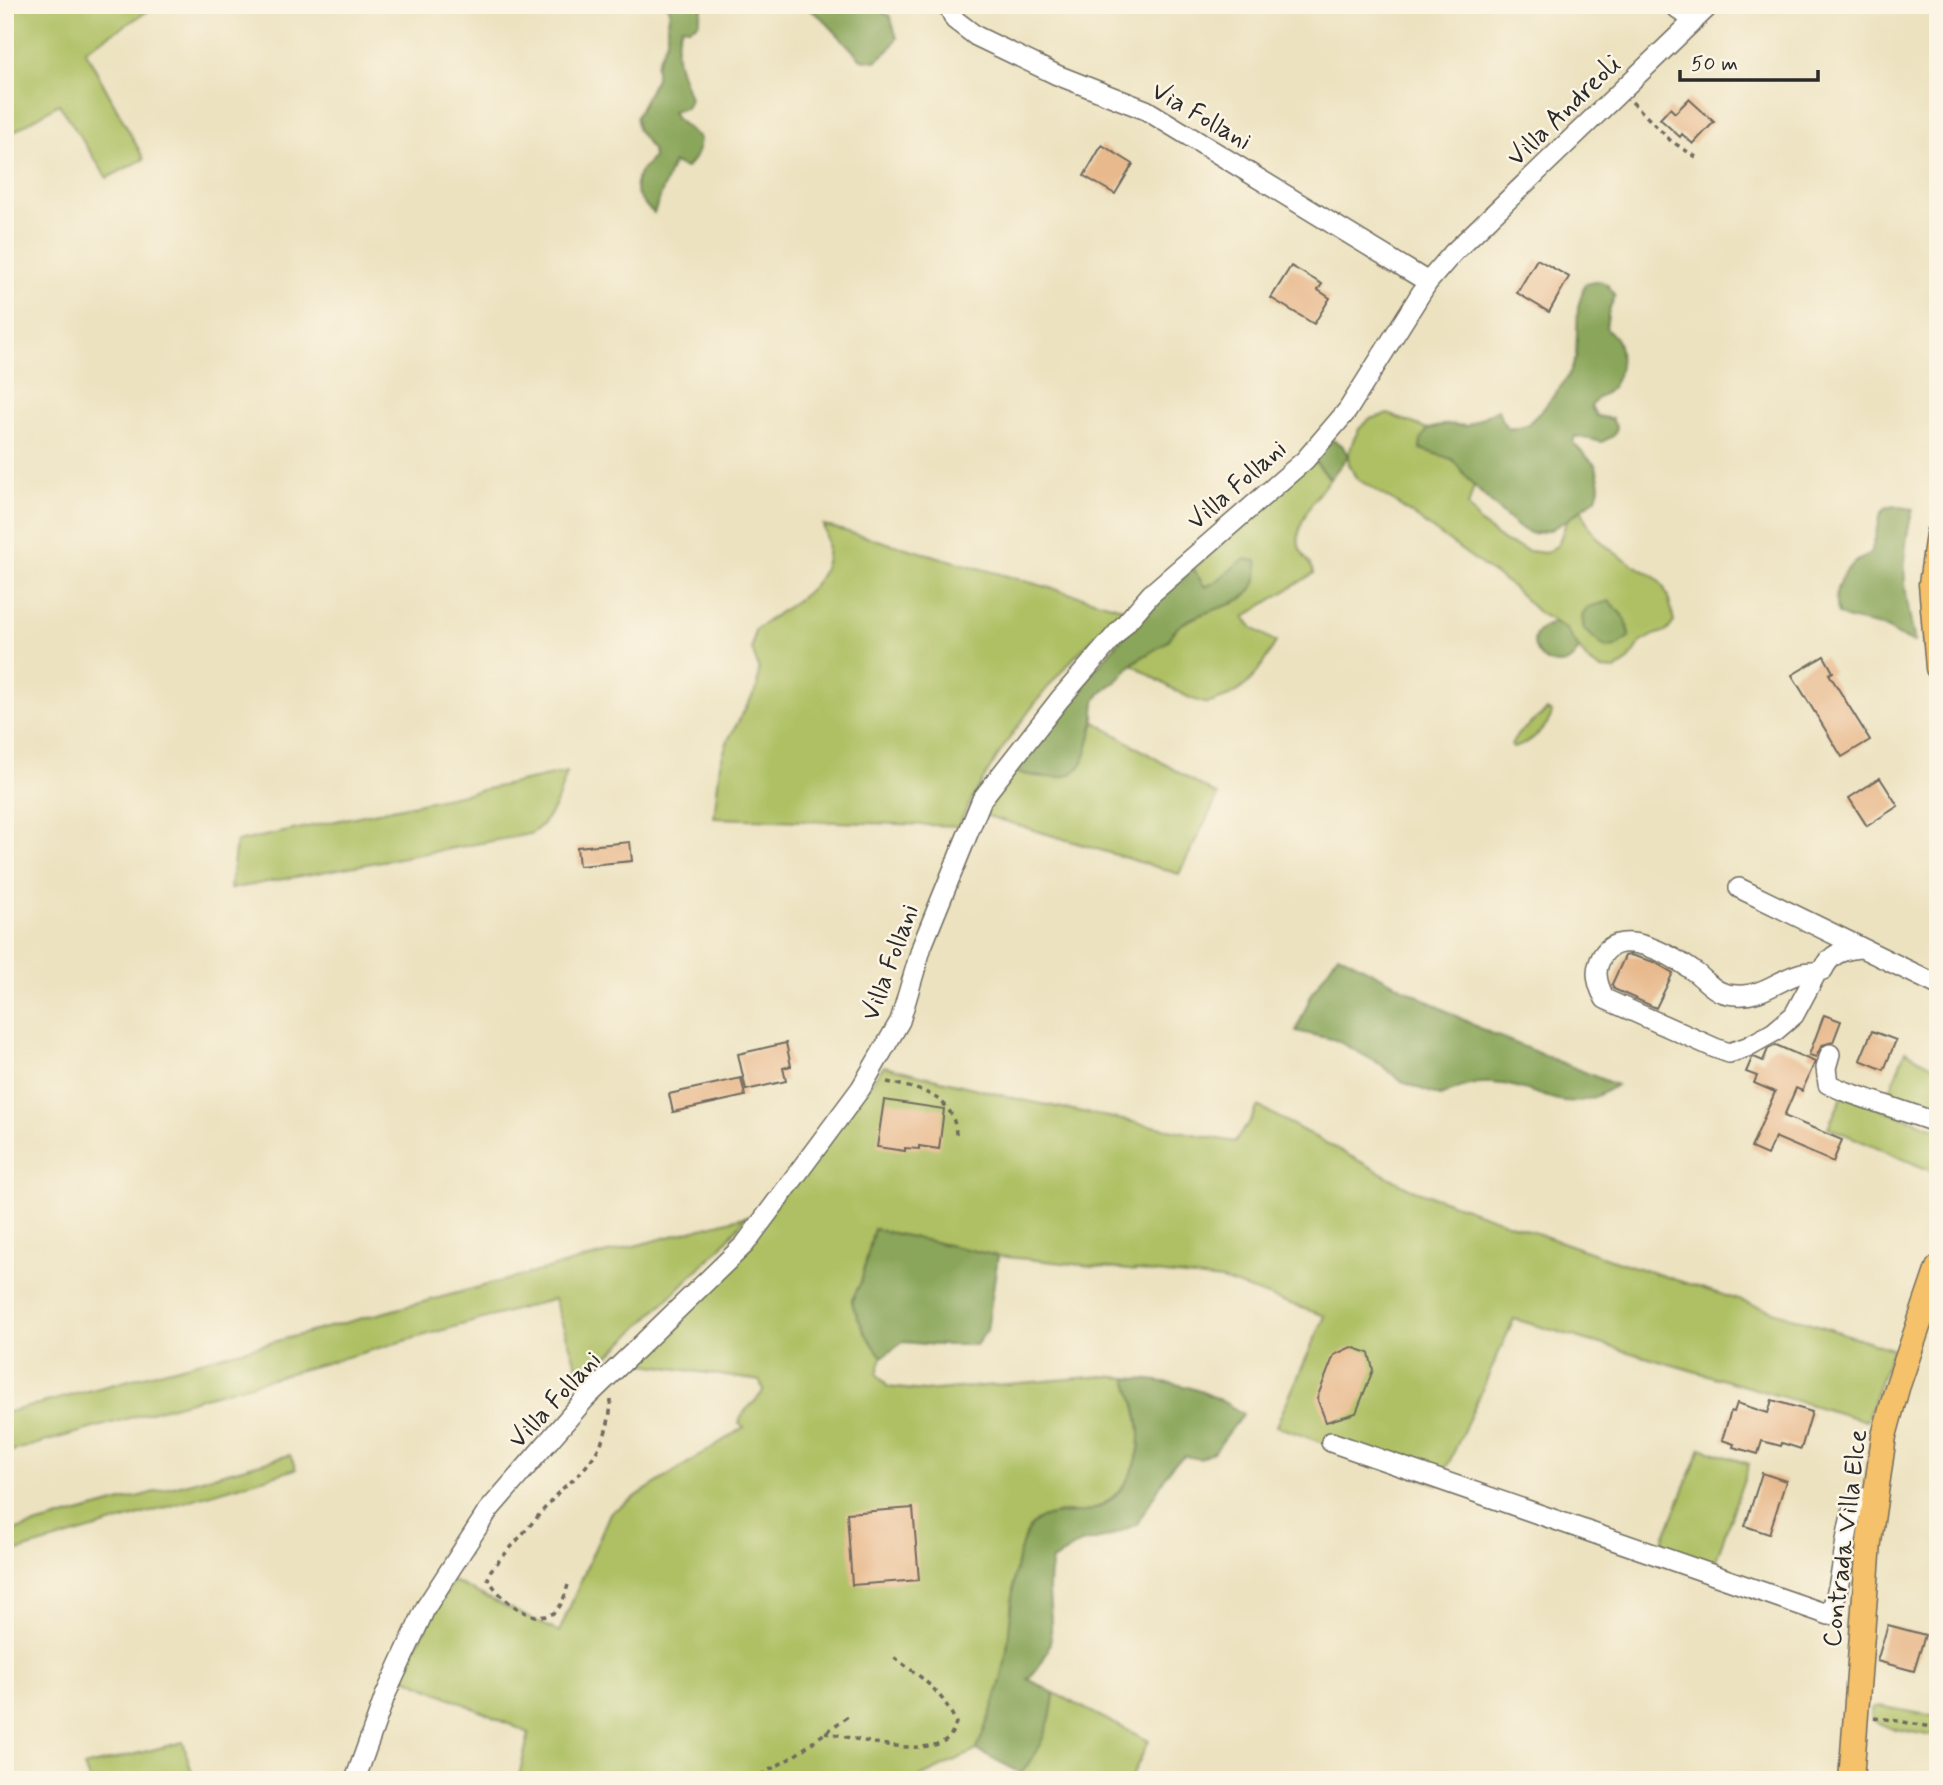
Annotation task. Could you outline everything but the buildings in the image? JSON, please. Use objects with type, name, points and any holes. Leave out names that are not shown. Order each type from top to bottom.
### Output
[{"type":"main road","points":[[1938,534],[1931,584],[1938,668]]},
{"type":"main road","name":"Contrada Villa Elce","points":[[1851,1780],[1874,1494],[1884,1436],[1894,1399],[1938,1268]]},
{"type":"street","name":"Via Follani","points":[[948,5],[955,20],[976,36],[1057,75],[1146,110],[1428,282]]},
{"type":"street","points":[[1673,5],[1694,21]]},
{"type":"street","name":"Villa Andreoli","points":[[1453,253],[1710,5]]},
{"type":"street","name":"Villa Follani","points":[[355,1780],[385,1696],[426,1607],[488,1511],[585,1399],[745,1244],[867,1078],[900,1021],[922,946],[982,799],[1060,699],[1151,593],[1305,460],[1347,411],[1428,282],[1453,253]]},
{"type":"street","points":[[1739,888],[1938,985]]},
{"type":"street","points":[[1817,972],[1794,1015],[1774,1032],[1747,1047],[1729,1053],[1605,999],[1598,984],[1598,964],[1605,953],[1615,945],[1631,942],[1660,951],[1693,971],[1719,992],[1738,995],[1761,993],[1782,979],[1805,971],[1823,970],[1828,960],[1842,950],[1860,948]]},
{"type":"street","points":[[1830,1054],[1826,1068],[1828,1084],[1938,1123]]},
{"type":"street","points":[[1331,1442],[1829,1615],[1839,1593],[1847,1524],[1855,1502],[1874,1494]]},
{"type":"path","points":[[1621,91],[1671,141],[1696,157]]},
{"type":"path","points":[[867,1078],[903,1086],[940,1100],[946,1104],[953,1116],[956,1135]]},
{"type":"path","points":[[568,1585],[561,1605],[555,1612],[548,1616],[535,1615],[505,1600],[493,1588],[488,1578],[491,1570],[561,1490],[579,1475],[604,1439],[610,1419],[611,1399],[603,1382]]},
{"type":"path","points":[[825,1732],[903,1746],[932,1745],[949,1738],[956,1723],[948,1704],[929,1683],[893,1657]]},
{"type":"path","points":[[1855,1714],[1938,1728]]},
{"type":"path","points":[[752,1780],[794,1756],[848,1716]]},
{"type":"green space","points":[[5,5],[158,5],[85,50],[144,159],[107,178],[59,104],[5,137]]},
{"type":"green space","points":[[667,5],[703,5],[698,24],[689,28],[682,27],[678,37],[678,63],[690,99],[686,108],[672,111],[676,119],[699,137],[699,146],[697,154],[686,168],[673,163],[654,213],[640,199],[636,188],[638,176],[653,157],[652,150],[637,129],[636,117],[656,78],[656,65],[667,40],[670,11]]},
{"type":"green space","points":[[803,5],[870,5],[890,16],[897,38],[889,50],[876,61],[861,59],[822,18]]},
{"type":"green space","points":[[1599,281],[1607,284],[1615,296],[1606,327],[1617,340],[1620,365],[1614,384],[1591,407],[1597,416],[1612,419],[1617,429],[1613,436],[1602,442],[1575,436],[1573,443],[1596,466],[1600,484],[1596,498],[1550,530],[1532,534],[1518,527],[1503,514],[1474,486],[1452,459],[1420,449],[1421,440],[1428,429],[1447,424],[1467,426],[1498,409],[1508,429],[1527,425],[1568,377],[1576,358],[1578,307],[1585,284]]},
{"type":"green space","points":[[1388,414],[1428,429],[1421,439],[1429,452],[1452,459],[1474,486],[1468,506],[1481,524],[1505,542],[1529,551],[1545,553],[1558,545],[1567,520],[1582,510],[1585,519],[1601,541],[1616,554],[1660,582],[1669,599],[1674,622],[1667,631],[1640,643],[1628,661],[1616,670],[1600,669],[1588,661],[1565,628],[1539,613],[1511,586],[1399,505],[1356,478],[1348,456],[1359,429],[1369,419]]},
{"type":"green space","points":[[1332,440],[1342,445],[1348,456],[1330,479],[1314,460]]},
{"type":"green space","points":[[1314,460],[1330,479],[1302,522],[1298,541],[1314,573],[1244,617],[1253,628],[1276,642],[1247,684],[1231,695],[1207,703],[1178,692],[1132,664],[1168,641],[1178,626],[1210,610],[1235,603],[1232,568],[1221,580],[1205,587],[1193,569]]},
{"type":"green space","points":[[1895,506],[1913,509],[1906,544],[1905,576],[1915,642],[1882,626],[1844,617],[1838,614],[1836,607],[1836,594],[1843,574],[1869,553],[1882,513],[1885,508]]},
{"type":"green space","points":[[823,525],[1126,609],[1076,655],[1031,709],[991,767],[958,826],[714,818],[720,764],[728,740],[757,688],[759,669],[752,649],[755,630],[798,599],[820,576],[826,562],[827,545]]},
{"type":"green space","points":[[1245,559],[1257,561],[1257,577],[1252,589],[1232,604],[1179,626],[1166,642],[1134,662],[1098,696],[1088,748],[1078,769],[1062,777],[1014,772],[1088,677],[1133,625],[1193,569],[1205,587]]},
{"type":"green space","points":[[1609,601],[1626,621],[1629,637],[1615,647],[1606,648],[1584,630],[1582,616],[1588,607]]},
{"type":"green space","points":[[1553,622],[1565,628],[1579,648],[1573,658],[1565,663],[1547,661],[1535,649],[1534,640],[1538,631]]},
{"type":"green space","points":[[1547,710],[1552,713],[1542,730],[1513,748],[1511,745],[1518,734]]},
{"type":"green space","points":[[1095,722],[1218,796],[1179,874],[981,814],[1014,772],[1040,777],[1083,762]]},
{"type":"green space","points":[[567,772],[550,815],[530,834],[230,889],[236,842]]},
{"type":"green space","points":[[1338,954],[1483,1030],[1616,1085],[1598,1096],[1582,1101],[1567,1101],[1510,1085],[1492,1083],[1472,1084],[1440,1096],[1402,1082],[1382,1065],[1336,1040],[1296,1031],[1312,993]]},
{"type":"green space","points":[[1905,1051],[1938,1069],[1938,1114],[1887,1099]]},
{"type":"green space","points":[[884,1066],[1022,1100],[1234,1142],[1258,1106],[1409,1188],[1598,1255],[1892,1349],[1866,1421],[1514,1319],[1439,1485],[1276,1426],[1325,1316],[1222,1280],[998,1256],[874,1229],[861,1282],[851,1302],[882,1357],[877,1374],[888,1387],[924,1391],[1103,1376],[1127,1378],[1139,1421],[1140,1436],[1136,1460],[1119,1491],[1089,1511],[1057,1513],[1025,1534],[1004,1669],[977,1750],[914,1780],[518,1780],[529,1733],[401,1676],[422,1634],[453,1581],[559,1632],[610,1513],[744,1427],[739,1424],[740,1419],[763,1391],[760,1381],[631,1362],[720,1274]]},
{"type":"green space","points":[[1843,1095],[1938,1129],[1938,1174],[1828,1127]]},
{"type":"green space","points":[[747,1216],[721,1247],[582,1382],[554,1299],[5,1453],[5,1413]]},
{"type":"green space","points":[[874,1229],[998,1256],[987,1330],[976,1345],[903,1342],[882,1357],[865,1333],[851,1302],[861,1282]]},
{"type":"green space","points":[[1127,1378],[1188,1387],[1215,1397],[1243,1414],[1215,1451],[1200,1459],[1185,1456],[1172,1466],[1137,1524],[1108,1537],[1081,1543],[1052,1561],[1049,1578],[1051,1637],[1041,1664],[1028,1679],[1054,1693],[1053,1704],[1044,1735],[1021,1773],[977,1750],[1006,1658],[1020,1550],[1025,1536],[1036,1521],[1050,1515],[1085,1512],[1097,1508],[1117,1493],[1132,1472],[1139,1447],[1140,1428]]},
{"type":"green space","points":[[1701,1448],[1749,1464],[1713,1569],[1659,1550]]},
{"type":"green space","points":[[290,1455],[296,1469],[5,1555],[5,1533]]},
{"type":"green space","points":[[1054,1693],[1149,1741],[1130,1780],[1035,1780],[1021,1773],[1044,1735]]},
{"type":"green space","points":[[1885,1707],[1938,1717],[1938,1737],[1890,1728],[1872,1720],[1871,1712],[1874,1708]]},
{"type":"green space","points":[[183,1742],[194,1780],[89,1780],[84,1767]]}]
